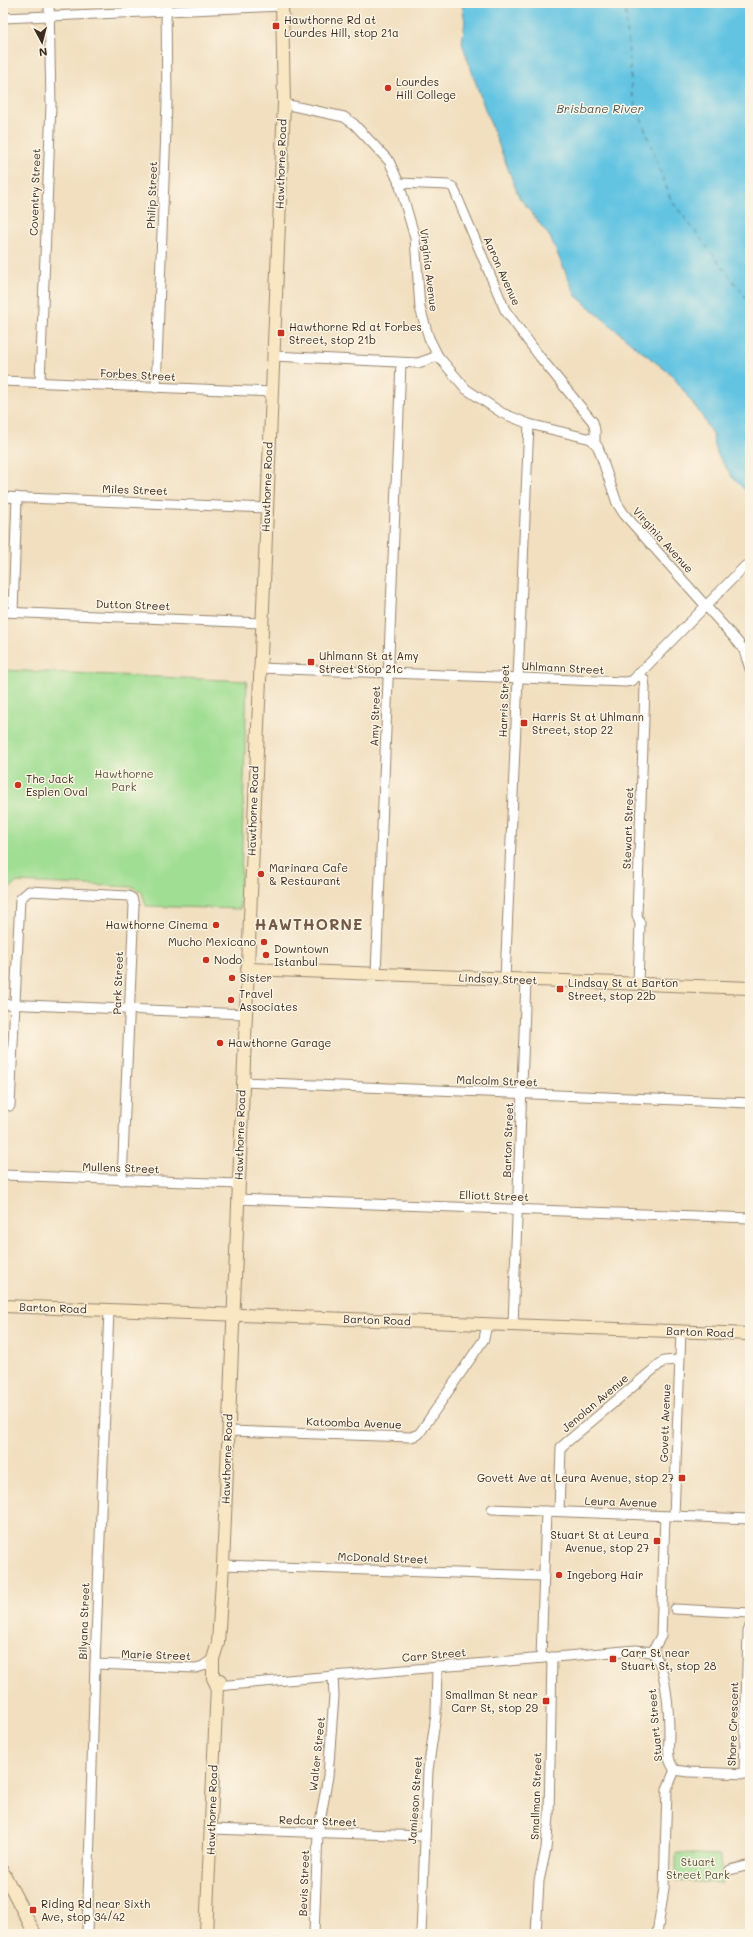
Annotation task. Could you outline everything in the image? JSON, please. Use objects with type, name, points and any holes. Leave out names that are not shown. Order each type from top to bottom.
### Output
[{"type":"street","name":"Coventry Street","points":[[40,382],[51,105],[49,3]]},
{"type":"street","points":[[3,18],[166,7],[282,5]]},
{"type":"street","name":"Hawthorne Road","points":[[217,1686],[213,1678],[214,1659],[218,1643],[223,1565],[259,668],[284,104],[282,5]]},
{"type":"street","name":"Philip Street","points":[[156,388],[167,102],[166,7]]},
{"type":"street","name":"Virginia Avenue","points":[[284,104],[344,117],[354,124],[389,161],[399,183],[415,238],[420,308],[429,338],[438,356],[466,389],[502,413],[529,424],[591,439],[595,442],[617,503],[624,514],[744,650],[750,669]]},
{"type":"street","name":"Aaron Avenue","points":[[399,183],[448,185],[453,187],[505,310],[540,357],[593,422],[596,430],[595,442]]},
{"type":"street","points":[[273,356],[401,363],[418,363],[438,356]]},
{"type":"street","name":"Amy Street","points":[[376,974],[401,363]]},
{"type":"street","name":"Forbes Street","points":[[3,381],[271,392]]},
{"type":"street","name":"Harris Street","points":[[505,979],[529,424]]},
{"type":"street","name":"Miles Street","points":[[3,497],[266,508]]},
{"type":"street","points":[[13,612],[17,497]]},
{"type":"street","name":"Uhlmann Street","points":[[259,668],[625,682],[632,681],[745,566]]},
{"type":"street","name":"Dutton Street","points":[[3,612],[261,623]]},
{"type":"street","name":"Stewart Street","points":[[638,674],[644,679],[645,688],[637,915],[640,924],[638,984]]},
{"type":"street","name":"Park Street","points":[[14,1005],[19,904],[22,895],[29,891],[128,896],[132,898],[134,905],[122,1180]]},
{"type":"street","name":"Lindsay Street","points":[[247,969],[750,988]]},
{"type":"street","name":"Barton Street","points":[[513,1325],[526,980]]},
{"type":"street","points":[[3,1004],[245,1014]]},
{"type":"street","points":[[10,1106],[14,1005]]},
{"type":"street","name":"Malcolm Street","points":[[242,1082],[750,1103]]},
{"type":"street","name":"Mullens Street","points":[[3,1175],[238,1184]]},
{"type":"street","name":"Elliott Street","points":[[237,1199],[750,1218]]},
{"type":"street","name":"Barton Road","points":[[3,1306],[750,1334]]},
{"type":"street","name":"Bilyana Street","points":[[87,1934],[95,1664],[110,1310]]},
{"type":"street","name":"Katoomba Avenue","points":[[228,1431],[411,1437],[419,1434],[484,1339],[487,1324]]},
{"type":"street","name":"Govett Avenue","points":[[674,1516],[681,1331]]},
{"type":"street","name":"Jenolan Avenue","points":[[559,1511],[561,1447],[661,1363],[664,1361],[679,1360]]},
{"type":"street","name":"Leura Avenue","points":[[492,1508],[750,1519]]},
{"type":"street","points":[[541,1658],[546,1511]]},
{"type":"street","points":[[652,1652],[660,1636],[665,1516]]},
{"type":"street","name":"McDonald Street","points":[[223,1565],[543,1576]]},
{"type":"street","points":[[675,1609],[750,1613]]},
{"type":"street","name":"Shore Crescent","points":[[747,1774],[748,1632],[750,1626]]},
{"type":"street","name":"Hawthorne Road","points":[[206,1934],[217,1686],[220,1679],[222,1652],[218,1643]]},
{"type":"street","name":"Carr Street","points":[[217,1686],[552,1657],[642,1650],[652,1652]]},
{"type":"street","name":"Stuart Street","points":[[652,1652],[659,1661],[662,1671],[668,1721],[670,1764],[675,1770],[667,1788],[664,1888],[657,1934]]},
{"type":"street","name":"Smallman Street","points":[[536,1934],[539,1881],[546,1849],[548,1816],[552,1657]]},
{"type":"street","name":"Marie Street","points":[[95,1664],[199,1667],[214,1659]]},
{"type":"street","name":"Jamieson Street","points":[[421,1934],[428,1770],[436,1715],[437,1667]]},
{"type":"street","name":"Walter Street","points":[[318,1833],[328,1776],[334,1696],[333,1676]]},
{"type":"street","points":[[675,1770],[689,1772],[747,1774]]},
{"type":"street","name":"Redcar Street","points":[[211,1829],[425,1836]]},
{"type":"street","name":"Bevis Street","points":[[314,1934],[318,1833]]},
{"type":"street","points":[[730,1870],[750,1865]]},
{"type":"street","points":[[3,1872],[35,1934]]},
{"type":"green space","name":"Hawthorne Park","points":[[3,670],[247,681],[240,909],[146,906],[142,892],[133,887],[17,882],[6,892],[3,900]]},
{"type":"green space","name":"Stuart Street Park","points":[[676,1853],[720,1855],[722,1883],[676,1881]]},
{"type":"water","name":"Brisbane River","points":[[462,3],[750,3],[750,495],[732,477],[719,457],[714,446],[713,436],[702,416],[672,375],[636,347],[576,296],[550,237],[519,197],[485,109],[462,43],[465,22]]},
{"type":"ferry route","points":[[625,3],[632,94],[671,200],[750,303]]},
{"type":"place","name":"Hawthorne Rd at Lourdes Hill, stop 21a","points":[[276,26]]},
{"type":"place","name":"Lourdes Hill College","points":[[388,88]]},
{"type":"place","name":"Hawthorne Rd at Forbes Street, stop 21b","points":[[281,333]]},
{"type":"place","name":"Uhlmann St at Amy Street Stop 21c","points":[[311,662]]},
{"type":"place","name":"Harris St at Uhlmann Street, stop 22","points":[[524,723]]},
{"type":"place","name":"The Jack Esplen Oval","points":[[18,785]]},
{"type":"place","name":"Marinara Cafe & Restaurant","points":[[261,874]]},
{"type":"place","name":"Hawthorne Cinema","points":[[216,925]]},
{"type":"place","name":"Mucho Mexicano","points":[[264,942]]},
{"type":"place","name":"Downtown Istanbul","points":[[266,955]]},
{"type":"place","name":"Nodo","points":[[206,960]]},
{"type":"place","name":"Sister","points":[[232,978]]},
{"type":"place","name":"Lindsay St at Barton Street, stop 22b","points":[[560,989]]},
{"type":"place","name":"Travel Associates","points":[[231,1000]]},
{"type":"place","name":"Hawthorne Garage","points":[[220,1043]]},
{"type":"place","name":"Govett Ave at Leura Avenue, stop 27","points":[[682,1478]]},
{"type":"place","name":"Stuart St at Leura Avenue, stop 27","points":[[657,1541]]},
{"type":"place","name":"Ingeborg Hair","points":[[559,1575]]},
{"type":"place","name":"Carr St near Stuart St, stop 28","points":[[613,1659]]},
{"type":"place","name":"Smallman St near Carr St, stop 29","points":[[546,1701]]},
{"type":"place","name":"Riding Rd near Sixth Ave, stop 34/42","points":[[33,1910]]},
{"type":"district","name":"HAWTHORNE","points":[[309,925]]}]
